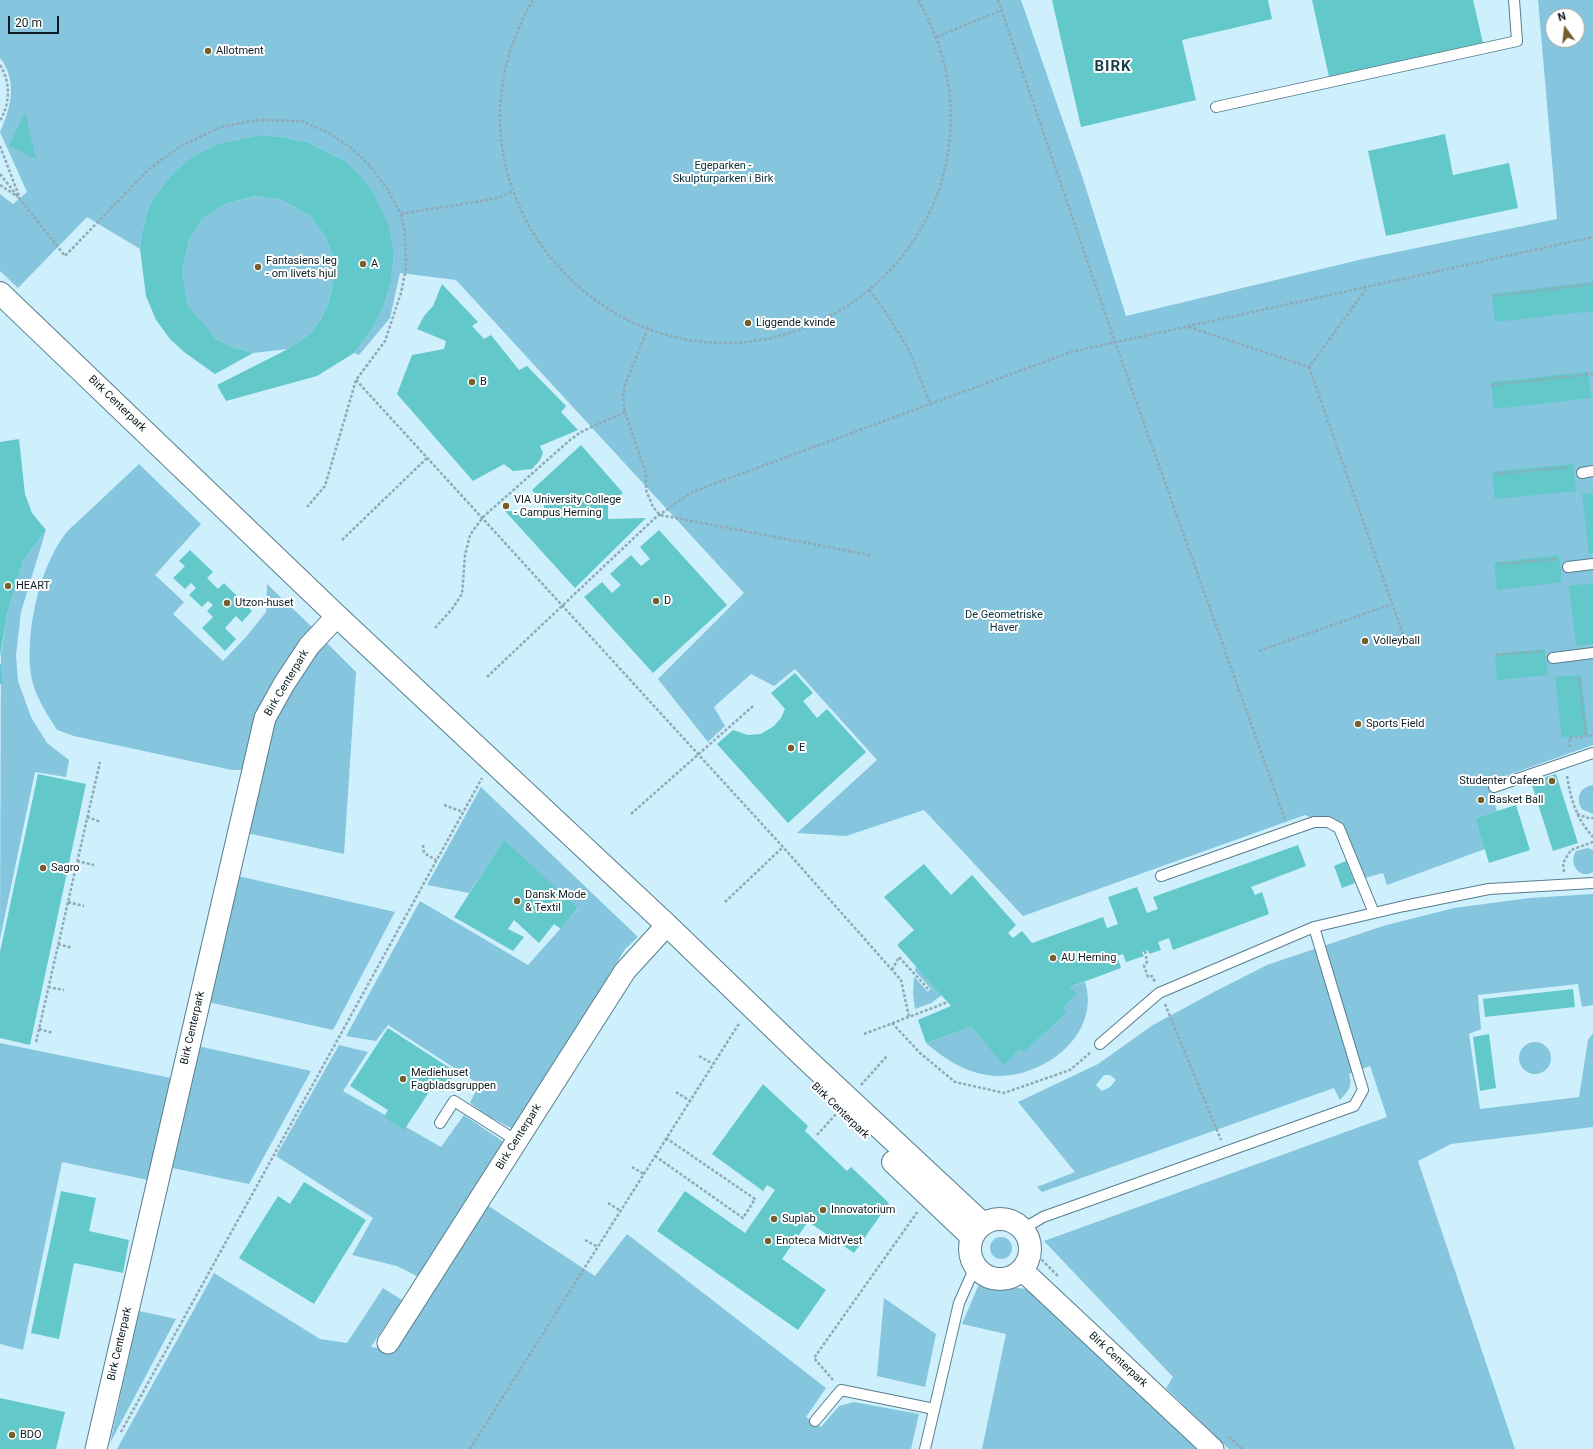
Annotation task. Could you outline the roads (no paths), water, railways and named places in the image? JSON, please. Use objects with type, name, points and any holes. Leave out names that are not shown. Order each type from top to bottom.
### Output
[{"type":"street","name":"Birk Centerpark","points":[[0,293],[148,443],[662,931],[742,1018],[929,1196],[977,1230]]},
{"type":"street","name":"Birk Centerpark","points":[[0,311],[148,443]]},
{"type":"street","name":"Birk Centerpark","points":[[333,620],[485,773],[805,1058],[977,1230]]},
{"type":"street","name":"Birk Centerpark","points":[[96,1449],[265,718],[284,684],[309,646],[333,620]]},
{"type":"street","name":"Birk Centerpark","points":[[388,1343],[625,971],[662,931]]},
{"type":"street","points":[[1003,1219],[1014,1222],[1023,1228],[1029,1238],[1031,1250],[1029,1261],[1022,1270],[1011,1278],[998,1280],[985,1276],[975,1266],[970,1257],[970,1247],[977,1230],[992,1220],[1003,1219]]},
{"type":"street","name":"Birk Centerpark","points":[[1022,1270],[1213,1449]]},
{"type":"lane","points":[[1216,107],[1517,41],[1514,0]]},
{"type":"lane","points":[[1580,469],[1593,471]]},
{"type":"lane","points":[[1566,562],[1593,564]]},
{"type":"lane","points":[[1553,658],[1593,653]]},
{"type":"lane","points":[[1494,787],[1593,753]]},
{"type":"lane","points":[[1161,876],[1289,830],[1314,822],[1328,822],[1339,828],[1374,913]]},
{"type":"lane","points":[[1100,1044],[1159,993],[1314,927],[1489,889],[1593,883]]},
{"type":"lane","points":[[1023,1228],[1043,1217],[1354,1106],[1363,1090],[1314,927]]},
{"type":"lane","points":[[440,1123],[454,1101],[517,1141]]},
{"type":"lane","points":[[925,1449],[959,1303],[975,1266]]},
{"type":"lane","points":[[815,1421],[842,1390],[934,1409]]},
{"type":"place","name":"Allotment","points":[[208,51]]},
{"type":"place","name":"A","points":[[363,264]]},
{"type":"place","name":"Fantasiens leg - om livets hjul","points":[[258,267]]},
{"type":"place","name":"Liggende kvinde","points":[[748,323]]},
{"type":"place","name":"B","points":[[472,382]]},
{"type":"place","name":"VIA University College - Campus Herning","points":[[506,506]]},
{"type":"place","name":"HEART","points":[[8,586]]},
{"type":"place","name":"D","points":[[656,601]]},
{"type":"place","name":"Utzon-huset","points":[[227,603]]},
{"type":"place","name":"Volleyball","points":[[1365,641]]},
{"type":"place","name":"Sports Field","points":[[1358,724]]},
{"type":"place","name":"E","points":[[791,748]]},
{"type":"place","name":"Studenter Cafeen","points":[[1552,781]]},
{"type":"place","name":"Basket Ball","points":[[1481,800]]},
{"type":"place","name":"Sagro","points":[[43,868]]},
{"type":"place","name":"Dansk Mode & Textil","points":[[517,901]]},
{"type":"place","name":"AU Herning","points":[[1053,958]]},
{"type":"place","name":"Mediehuset Fagbladsgruppen","points":[[403,1079]]},
{"type":"place","name":"Innovatorium","points":[[823,1210]]},
{"type":"place","name":"Suplab","points":[[774,1219]]},
{"type":"place","name":"Enoteca MidtVest","points":[[768,1241]]},
{"type":"place","name":"BDO","points":[[12,1435]]},
{"type":"district","name":"BIRK","points":[[1113,67]]},
{"type":"park label","name":"Egeparken - Skulpturparken i Birk","points":[[723,172]]},
{"type":"park label","name":"De Geometriske Haver","points":[[1004,621]]}]
